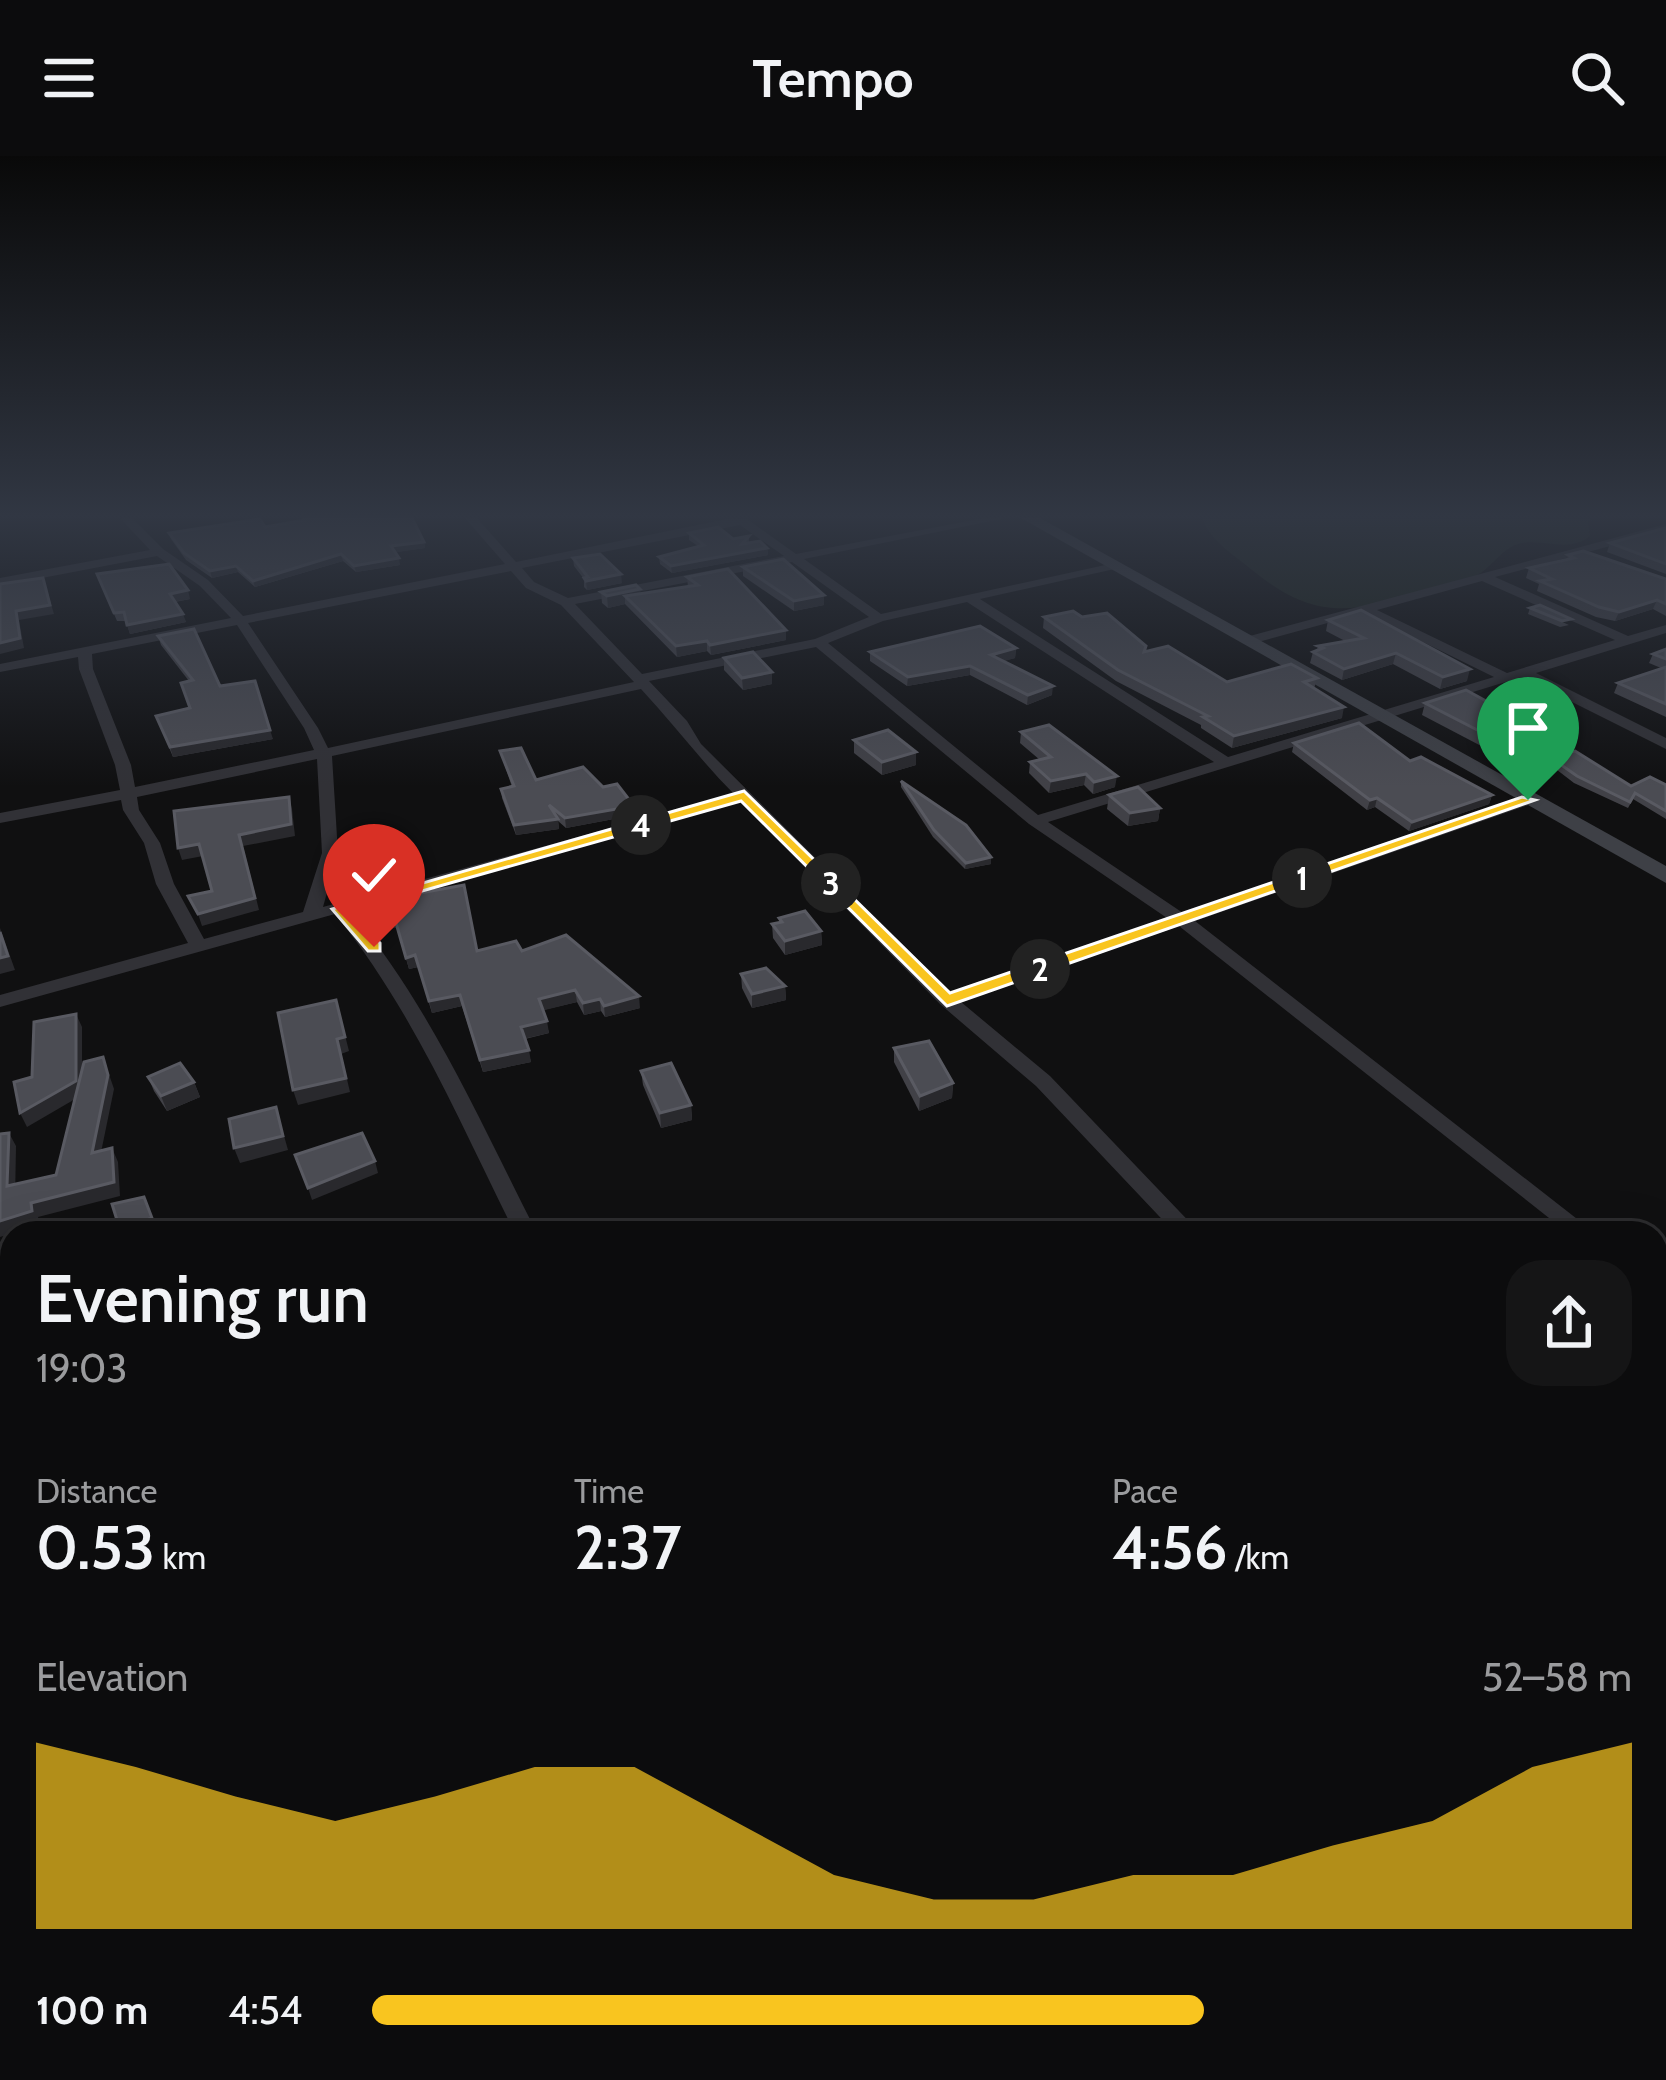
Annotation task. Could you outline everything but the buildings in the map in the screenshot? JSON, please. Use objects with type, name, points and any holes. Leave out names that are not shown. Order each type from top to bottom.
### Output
[{"type":"street","points":[[228,608],[311,728],[324,756],[330,853],[311,916]]},
{"type":"street","points":[[0,668],[302,608]]},
{"type":"street","points":[[571,608],[744,796],[947,1000],[1043,1081],[1177,1221]]},
{"type":"street","points":[[865,608],[879,618]]},
{"type":"street","points":[[0,818],[324,756],[819,643],[879,618],[925,608]]},
{"type":"street","points":[[985,608],[1225,761]]},
{"type":"street","points":[[1193,608],[1666,875]]},
{"type":"street","points":[[1251,640],[1369,608]]},
{"type":"street","points":[[1559,608],[1635,639],[1666,646]]},
{"type":"street","points":[[1365,609],[1507,677]]},
{"type":"street","points":[[1035,821],[1666,629]]},
{"type":"street","points":[[819,643],[1035,821],[1185,922],[1569,1221]]},
{"type":"street","points":[[85,652],[86,669],[102,703],[131,810],[152,843],[165,884],[198,945]]},
{"type":"street","points":[[1525,673],[1666,744]]},
{"type":"street","points":[[0,1001],[744,796]]},
{"type":"street","points":[[947,1000],[1185,922],[1528,800]]},
{"type":"street","points":[[340,909],[374,947],[409,1007],[520,1221]]},
{"type":"route","points":[[374,947],[340,909],[744,796],[947,1000],[1185,922],[1528,800]]}]
